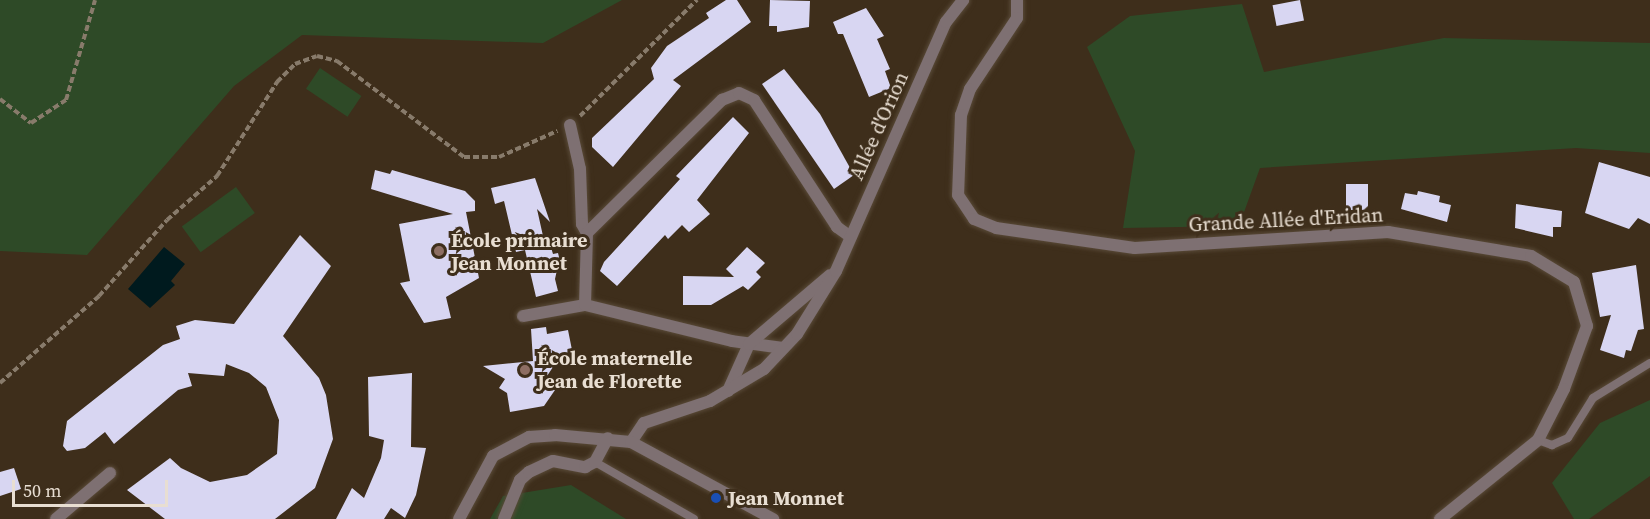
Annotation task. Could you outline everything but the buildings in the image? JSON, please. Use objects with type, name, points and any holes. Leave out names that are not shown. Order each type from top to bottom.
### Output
[{"type":"street","name":"Allée d'Orion","points":[[631,442],[644,423],[728,391],[764,369],[815,309],[836,271],[946,22],[963,0]]},
{"type":"street","name":"Grande Allée d'Eridan","points":[[1017,0],[1017,18],[970,89],[961,115],[957,171],[958,195],[966,213],[996,228],[1135,248],[1388,232],[1531,256],[1574,282],[1587,326],[1564,389],[1538,440],[1440,519]]},
{"type":"street","points":[[587,233],[722,100],[739,93],[754,100],[837,227],[851,237]]},
{"type":"street","points":[[570,125],[580,169],[582,224],[587,233],[585,305]]},
{"type":"street","name":"Allée d'Orion","points":[[728,391],[749,344],[836,271]]},
{"type":"street","points":[[523,316],[585,305],[749,344],[783,348]]},
{"type":"street","points":[[459,519],[494,456],[510,444],[555,435],[608,438],[631,442],[773,519]]},
{"type":"street","points":[[504,519],[519,480],[539,465],[553,461],[585,467],[595,462],[608,438]]},
{"type":"street","points":[[56,519],[110,473]]},
{"type":"lane","points":[[1538,440],[1552,445],[1568,438],[1593,398],[1650,363]]},
{"type":"lane","points":[[595,462],[694,519]]},
{"type":"path","points":[[0,99],[31,123],[66,100],[95,0]]},
{"type":"path","points":[[0,383],[99,296],[167,220],[217,176],[277,82],[295,64],[317,56],[337,61],[464,157],[499,157],[570,125],[697,0]]},
{"type":"green space","points":[[0,0],[622,0],[543,43],[302,35],[234,86],[87,255],[0,251]]},
{"type":"green space","points":[[1242,4],[1264,72],[1444,38],[1650,43],[1650,153],[1576,148],[1260,168],[1239,226],[1123,228],[1135,151],[1087,47],[1130,16]]},
{"type":"green space","points":[[320,68],[361,96],[347,117],[306,89]]},
{"type":"green space","points":[[236,187],[255,213],[201,252],[182,226]]},
{"type":"green space","points":[[1650,400],[1650,476],[1589,519],[1574,519],[1552,483],[1600,423]]},
{"type":"green space","points":[[571,485],[626,519],[490,519],[503,496]]},
{"type":"water","points":[[164,247],[185,264],[171,281],[175,285],[150,308],[128,289]]},
{"type":"place","name":"École primaire Jean Monnet","points":[[439,251]]},
{"type":"place","name":"École maternelle Jean de Florette","points":[[525,370]]},
{"type":"place","name":"Jean Monnet","points":[[716,498]]}]
